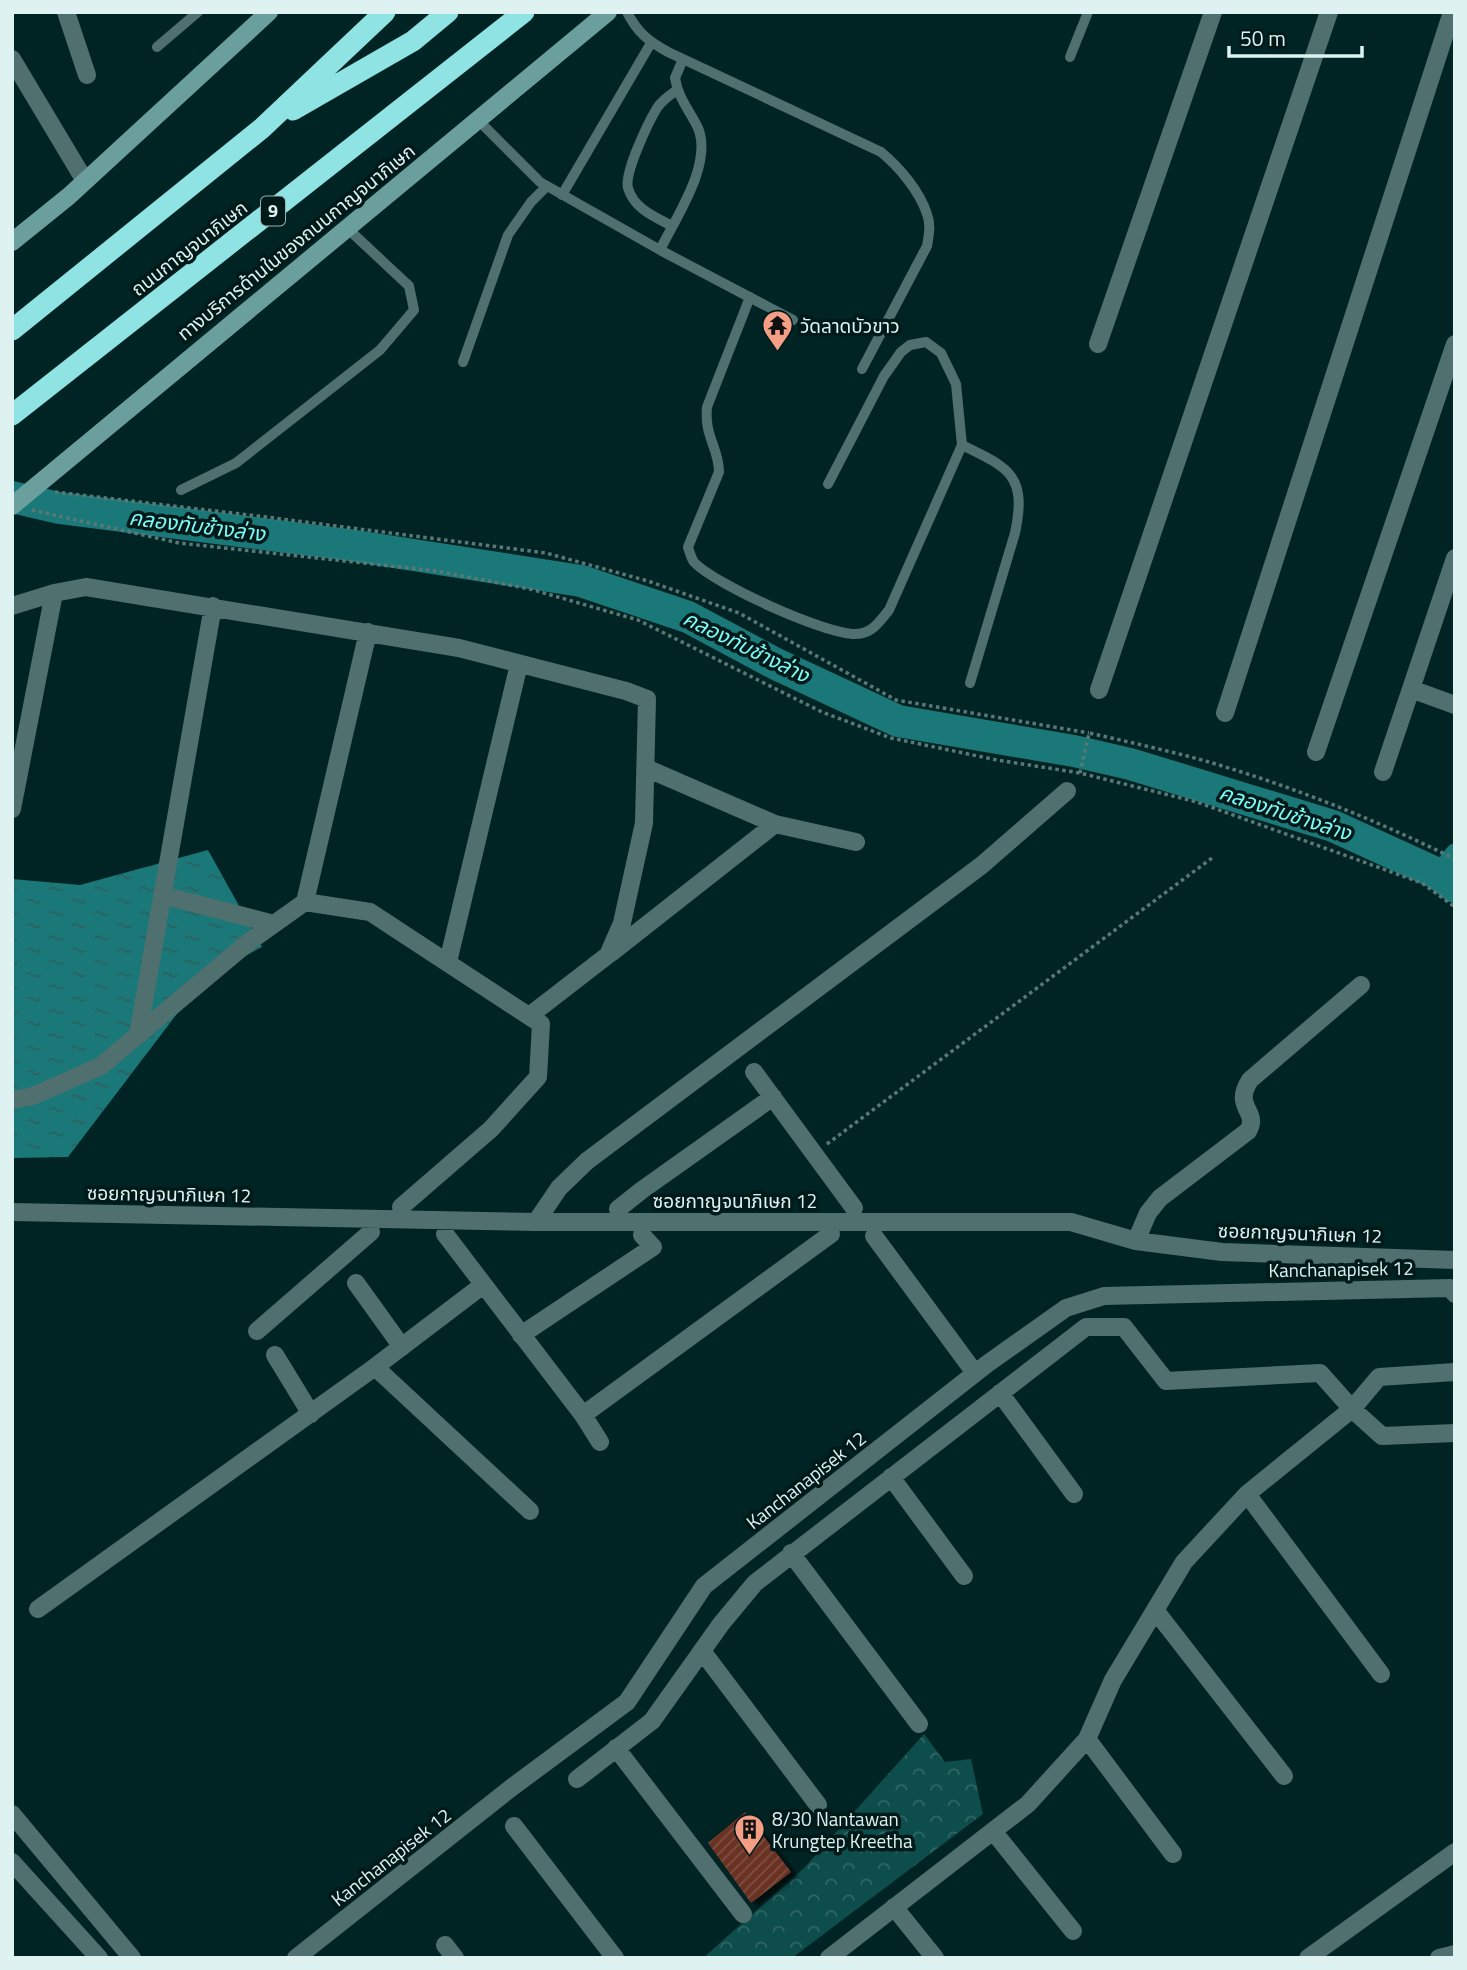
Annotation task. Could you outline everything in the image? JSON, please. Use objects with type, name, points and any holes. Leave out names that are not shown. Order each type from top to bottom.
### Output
[{"type":"highway","points":[[12,330],[261,129],[385,12]]},
{"type":"highway","points":[[261,129],[413,41],[448,12]]},
{"type":"highway","name":"ถนนกาญจนาภิเษก","points":[[16,412],[524,12]]},
{"type":"main road","points":[[12,242],[85,181],[269,12]]},
{"type":"main road","name":"ทางบริการด้านในของถนนกาญจนาภิเษก","points":[[19,507],[104,428],[608,12]]},
{"type":"street","points":[[66,12],[87,75]]},
{"type":"street","points":[[1098,344],[1213,12]]},
{"type":"street","points":[[1100,690],[1329,12]]},
{"type":"street","points":[[1225,713],[1452,12]]},
{"type":"street","points":[[12,59],[85,181]]},
{"type":"street","points":[[1316,752],[1455,344]]},
{"type":"street","points":[[1383,772],[1455,558]]},
{"type":"street","points":[[12,606],[54,593],[86,587],[459,648],[626,691],[647,699],[644,823],[622,923],[608,955]]},
{"type":"street","points":[[12,810],[54,593]]},
{"type":"street","points":[[138,1035],[213,606]]},
{"type":"street","points":[[12,1100],[33,1096],[102,1066],[246,944],[305,902],[368,632]]},
{"type":"street","points":[[448,962],[519,664]]},
{"type":"street","points":[[1410,689],[1455,705]]},
{"type":"street","points":[[646,768],[775,824],[856,842]]},
{"type":"street","points":[[536,1223],[559,1188],[587,1161],[982,865],[1067,791]]},
{"type":"street","points":[[529,1016],[775,824]]},
{"type":"street","points":[[162,895],[274,925]]},
{"type":"street","points":[[305,902],[370,912],[541,1024],[538,1077],[491,1129],[401,1207]]},
{"type":"street","points":[[1136,1241],[1148,1213],[1160,1198],[1248,1131],[1252,1125],[1244,1103],[1243,1091],[1250,1080],[1361,985]]},
{"type":"street","points":[[754,1072],[857,1213]]},
{"type":"street","points":[[618,1209],[642,1189],[773,1097]]},
{"type":"street","name":"ซอยกาญจนาภิเษก 12","points":[[12,1212],[536,1223],[1071,1222],[1136,1241],[1222,1252],[1455,1260]]},
{"type":"street","points":[[257,1331],[371,1232]]},
{"type":"street","points":[[445,1234],[583,1415],[600,1442]]},
{"type":"street","points":[[583,1415],[831,1234]]},
{"type":"street","points":[[521,1335],[653,1247],[642,1236]]},
{"type":"street","points":[[874,1236],[975,1373]]},
{"type":"street","points":[[356,1283],[402,1347]]},
{"type":"street","points":[[38,1609],[375,1367],[484,1285]]},
{"type":"street","name":"Kanchanapisek 12","points":[[296,1958],[511,1788],[627,1702],[704,1586],[975,1373],[1066,1308],[1104,1296],[1450,1288],[1455,1294]]},
{"type":"street","points":[[577,1779],[652,1721],[755,1583],[1086,1327],[1124,1327],[1166,1381],[1320,1373],[1352,1409],[1382,1436],[1455,1433]]},
{"type":"street","points":[[275,1355],[310,1414]]},
{"type":"street","points":[[375,1367],[530,1511]]},
{"type":"street","points":[[828,1958],[1028,1804],[1087,1739],[1113,1680],[1184,1562],[1247,1494],[1352,1409],[1379,1377],[1455,1372]]},
{"type":"street","points":[[1000,1394],[1074,1494]]},
{"type":"street","points":[[891,1476],[964,1576]]},
{"type":"street","points":[[1247,1494],[1381,1674]]},
{"type":"street","points":[[791,1553],[919,1724]]},
{"type":"street","points":[[1155,1610],[1284,1776]]},
{"type":"street","points":[[702,1651],[818,1805]]},
{"type":"street","points":[[1087,1739],[1173,1854]]},
{"type":"street","points":[[616,1748],[743,1914]]},
{"type":"street","points":[[12,1814],[132,1958]]},
{"type":"street","points":[[514,1826],[615,1958]]},
{"type":"street","points":[[993,1831],[1073,1931]]},
{"type":"street","points":[[1308,1958],[1455,1852]]},
{"type":"street","points":[[12,1862],[99,1958]]},
{"type":"street","points":[[894,1908],[935,1958]]},
{"type":"street","points":[[1439,1958],[1455,1954]]},
{"type":"lane","points":[[157,47],[198,12]]},
{"type":"lane","points":[[627,12],[635,27],[651,43],[881,152],[894,163],[918,196],[928,214],[930,230],[927,246],[862,369]]},
{"type":"lane","points":[[1070,57],[1088,12]]},
{"type":"lane","points":[[562,195],[651,43]]},
{"type":"lane","points":[[660,250],[700,168],[702,146],[698,128],[677,90],[675,78],[683,59]]},
{"type":"lane","points":[[672,226],[642,209],[628,187],[629,172],[658,107],[677,90]]},
{"type":"lane","points":[[478,120],[540,182],[660,250],[793,320]]},
{"type":"lane","points":[[463,362],[508,235],[531,202],[547,186]]},
{"type":"lane","points":[[181,490],[236,463],[380,349],[414,310],[409,286],[347,228]]},
{"type":"lane","points":[[750,297],[707,407],[705,423],[719,462],[719,472],[688,547],[692,559],[706,572],[798,620],[855,635],[873,630],[889,610],[962,445],[956,384],[941,353],[926,342],[910,345],[901,352],[884,376],[828,484]]},
{"type":"lane","points":[[962,445],[998,463],[1013,478],[1019,493],[1020,511],[970,683]]},
{"type":"path","points":[[42,491],[547,553],[648,581],[739,613],[896,699],[1089,733],[1210,762],[1319,800],[1411,837],[1455,859]]},
{"type":"path","points":[[19,507],[179,543],[437,571],[530,589],[638,620],[822,712],[891,738],[997,760],[1080,773],[1197,802],[1422,884],[1455,907]]},
{"type":"path","points":[[1080,773],[1089,733]]},
{"type":"path","points":[[814,1154],[1212,858]]},
{"type":"green space","points":[[924,1734],[945,1762],[971,1759],[983,1814],[792,1958],[703,1958],[804,1868]]},
{"type":"water","points":[[208,850],[262,947],[205,977],[68,1157],[12,1158],[12,879],[80,885]]},
{"type":"building","name":"8/30 Nantawan Krungtep Kreetha","points":[[745,1812],[791,1872],[751,1903],[708,1843]]},
{"type":"waterway","name":"คลองทับช้างล่าง","points":[[12,497],[59,508],[349,545],[581,581],[688,617],[776,664],[898,721],[1074,751],[1130,764],[1333,826],[1438,874],[1455,887]]},
{"type":"waterway","points":[[1438,874],[1455,853]]},
{"type":"place","name":"วัดลาดบัวขาว","points":[[777,353]]},
{"type":"place","name":"8/30 Nantawan Krungtep Kreetha","points":[[749,1857]]}]
